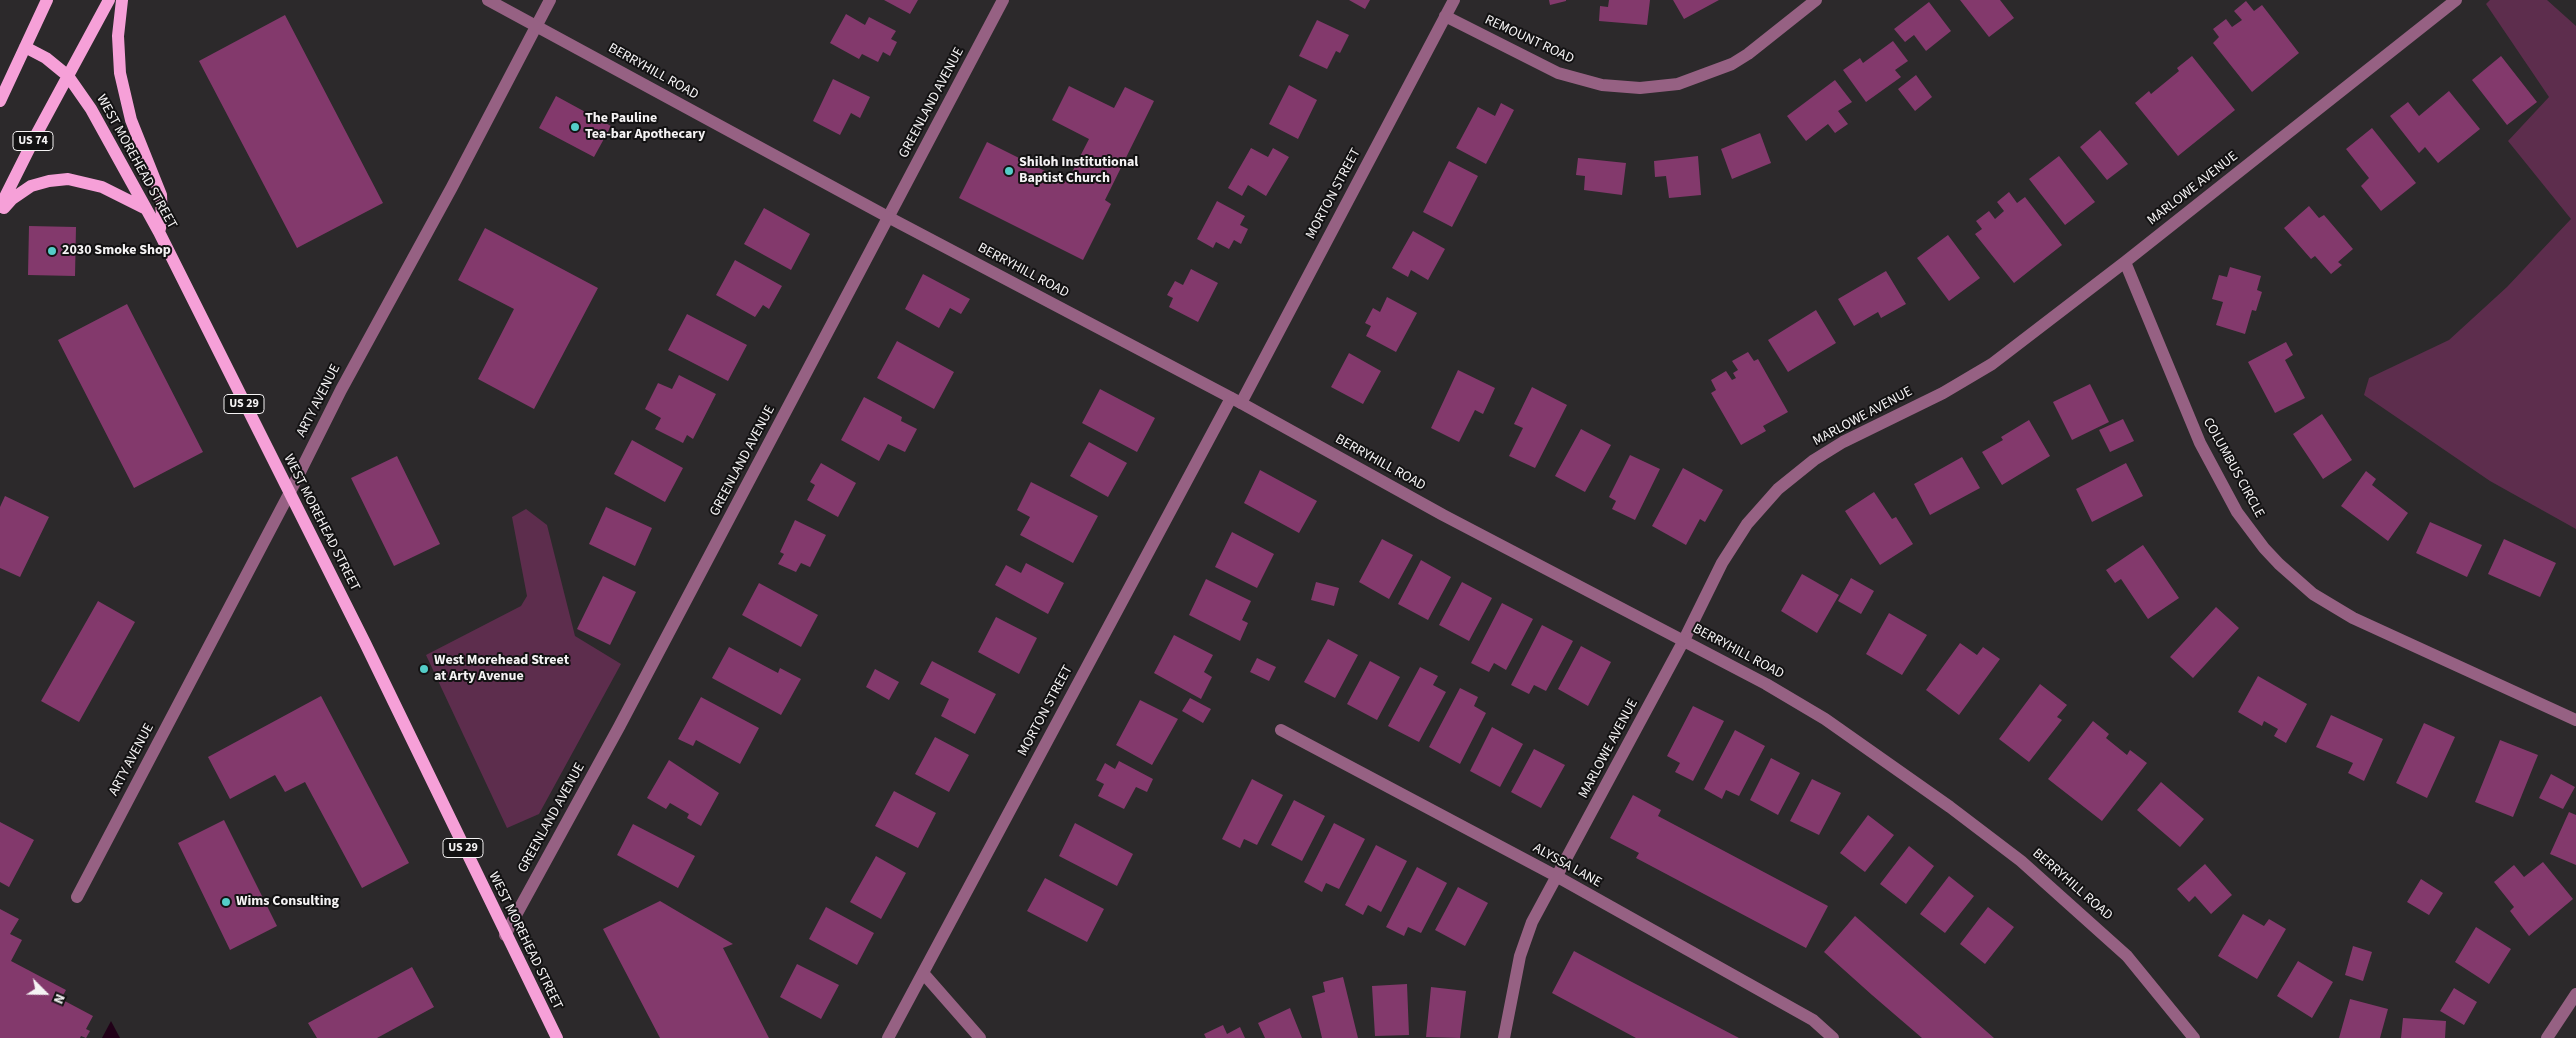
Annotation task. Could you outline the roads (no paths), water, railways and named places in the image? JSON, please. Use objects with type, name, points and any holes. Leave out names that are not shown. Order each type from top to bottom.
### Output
[{"type":"main road","points":[[0,101],[47,0]]},
{"type":"main road","points":[[68,76],[108,0]]},
{"type":"main road","points":[[122,0],[118,36],[120,72],[131,120],[161,195],[162,220],[159,232]]},
{"type":"main road","name":"WEST MOREHEAD STREET","points":[[25,47],[46,58],[68,76],[91,109],[159,232],[365,643],[505,935],[557,1038]]},
{"type":"main road","name":"US 74","points":[[0,207],[68,76]]},
{"type":"main road","points":[[0,214],[12,199],[32,186],[68,178],[102,187],[145,209]]},
{"type":"street","name":"BERRYHILL ROAD","points":[[488,0],[888,218],[1236,401],[1443,515],[1766,684],[1825,719],[1950,807],[2022,861],[2127,956],[2194,1038]]},
{"type":"street","name":"ARTY AVENUE","points":[[77,897],[289,494],[341,390],[452,187],[550,0]]},
{"type":"street","name":"GREENLAND AVENUE","points":[[505,935],[619,727],[1003,0]]},
{"type":"street","name":"MORTON STREET","points":[[888,1038],[1454,0]]},
{"type":"street","name":"REMOUNT ROAD","points":[[1445,16],[1558,73],[1602,85],[1640,88],[1678,84],[1732,64],[1748,54],[1816,0]]},
{"type":"street","name":"MARLOWE AVENUE","points":[[1504,1038],[1520,956],[1532,922],[1684,640],[1722,562],[1747,524],[1778,489],[1814,460],[1843,442],[1943,393],[1992,364],[2126,262],[2456,0]]},
{"type":"street","name":"COLUMBUS CIRCLE","points":[[2126,262],[2200,442],[2238,512],[2264,548],[2279,564],[2313,594],[2352,618],[2576,720]]},
{"type":"street","name":"ALYSSA LANE","points":[[1281,730],[1556,876],[1813,1020],[1833,1038]]},
{"type":"street","points":[[923,973],[980,1038]]},
{"type":"street","points":[[2547,1038],[2576,994]]},
{"type":"place","name":"The Pauline Tea-bar Apothecary","points":[[575,127]]},
{"type":"place","name":"Shiloh Institutional Baptist Church","points":[[1009,171]]},
{"type":"place","name":"2030 Smoke Shop","points":[[52,251]]},
{"type":"place","name":"West Morehead Street at Arty Avenue","points":[[424,669]]},
{"type":"place","name":"Wims Consulting","points":[[226,902]]}]
